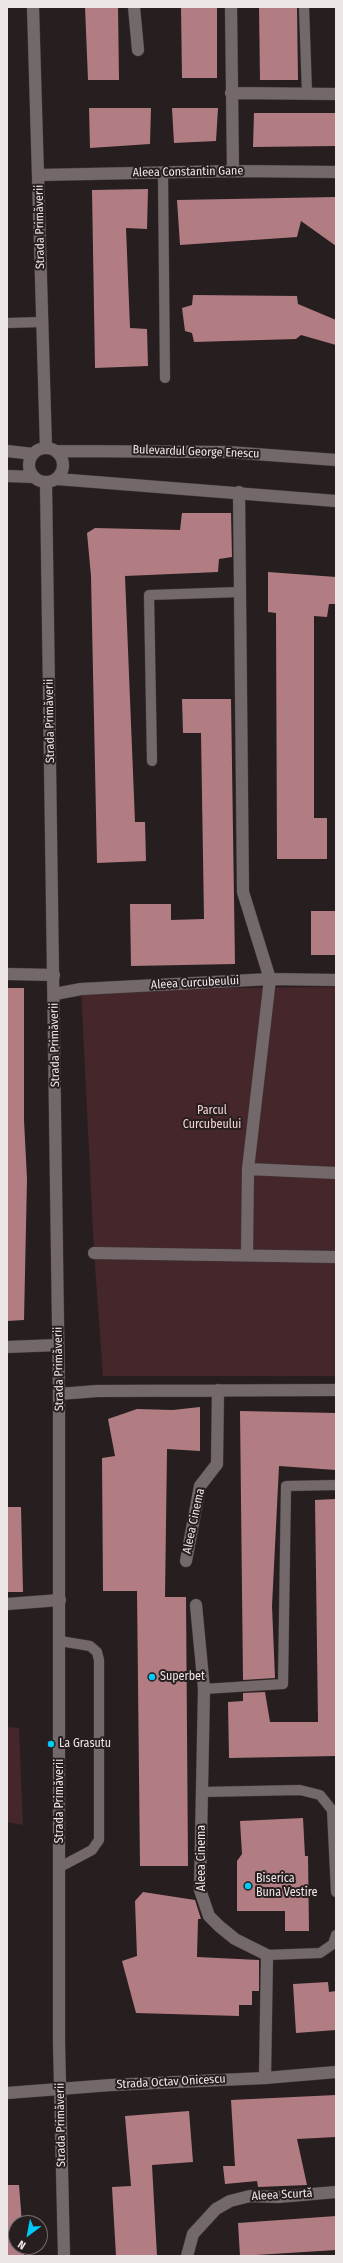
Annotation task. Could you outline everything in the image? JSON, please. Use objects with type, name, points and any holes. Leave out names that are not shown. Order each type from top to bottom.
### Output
[{"type":"street","name":"Strada Primăverii","points":[[33,7],[42,322],[51,449]]},
{"type":"street","points":[[134,7],[138,50]]},
{"type":"street","points":[[231,7],[233,170]]},
{"type":"street","points":[[231,93],[336,94]]},
{"type":"street","name":"Aleea Constantin Gane","points":[[39,175],[163,174],[233,170],[336,172]]},
{"type":"street","points":[[7,451],[33,454],[51,449],[64,465],[57,479]]},
{"type":"street","name":"Bulevardul George Enescu","points":[[51,449],[228,452],[336,460]]},
{"type":"street","points":[[33,454],[29,468],[33,477]]},
{"type":"street","points":[[7,476],[33,477],[46,483],[57,479],[238,492],[336,501]]},
{"type":"street","name":"Strada Primăverii","points":[[46,483],[59,1394],[60,2089],[64,2256]]},
{"type":"street","points":[[238,492],[243,892],[270,979],[248,1169],[247,1255]]},
{"type":"street","points":[[7,974],[54,975]]},
{"type":"street","name":"Aleea Curcubeului","points":[[54,994],[81,989],[270,979],[336,980]]},
{"type":"street","points":[[248,1169],[336,1173]]},
{"type":"street","points":[[94,1253],[336,1256]]},
{"type":"street","points":[[7,1347],[58,1345]]},
{"type":"street","points":[[59,1394],[218,1390],[336,1390]]},
{"type":"street","name":"Aleea Cinema","points":[[186,1561],[200,1486],[217,1464],[218,1390]]},
{"type":"street","points":[[7,1604],[60,1600]]},
{"type":"street","name":"Aleea Cinema","points":[[196,1605],[204,1689],[200,1890],[209,1916],[235,1939],[267,1955]]},
{"type":"street","points":[[265,2078],[267,1955]]},
{"type":"street","name":"Strada Octav Onicescu","points":[[7,2093],[265,2078],[336,2072]]},
{"type":"street","name":"Aleea Scurtă","points":[[187,2256],[193,2234],[216,2209],[230,2201],[250,2196],[278,2197],[336,2192]]},
{"type":"lane","points":[[304,7],[307,93]]},
{"type":"lane","points":[[163,174],[165,378]]},
{"type":"lane","points":[[7,323],[42,322]]},
{"type":"lane","points":[[152,761],[149,595],[240,592]]},
{"type":"lane","points":[[204,1689],[283,1684],[286,1486],[336,1485]]},
{"type":"lane","points":[[60,1641],[90,1646],[97,1652],[99,1660],[99,1840],[92,1850],[60,1867]]},
{"type":"lane","points":[[202,1792],[300,1790],[320,1795],[332,1810],[336,1892]]},
{"type":"lane","points":[[267,1955],[320,1953],[333,1944],[336,1935]]},
{"type":"green space","name":"Parcul Curcubeului","points":[[336,987],[336,1376],[103,1376],[94,1253],[81,989]]},
{"type":"green space","points":[[7,1727],[19,1728],[23,1825],[7,1822]]},
{"type":"building","points":[[85,7],[118,7],[119,80],[88,80]]},
{"type":"building","points":[[181,7],[217,7],[217,78],[182,78]]},
{"type":"building","points":[[259,7],[297,7],[298,80],[260,80]]},
{"type":"building","points":[[89,108],[151,108],[150,144],[90,148]]},
{"type":"building","points":[[172,108],[218,108],[216,141],[174,143]]},
{"type":"building","points":[[254,113],[336,113],[336,146],[253,147]]},
{"type":"building","points":[[148,189],[147,229],[126,228],[130,328],[147,329],[148,366],[95,368],[92,190]]},
{"type":"building","points":[[336,197],[336,246],[301,221],[297,237],[180,245],[177,200]]},
{"type":"building","points":[[193,295],[297,296],[298,304],[336,320],[336,345],[301,335],[296,339],[194,342],[192,333],[185,331],[182,308],[192,305]]},
{"type":"building","points":[[182,513],[231,513],[232,557],[219,559],[218,572],[125,576],[135,822],[145,822],[146,861],[97,863],[91,576],[87,533],[95,528],[180,530]]},
{"type":"building","points":[[268,572],[336,577],[336,604],[329,604],[327,617],[314,616],[314,818],[327,818],[327,859],[277,859],[276,613],[268,612]]},
{"type":"building","points":[[182,699],[231,699],[235,964],[131,966],[130,904],[171,904],[171,920],[204,919],[201,733],[183,733]]},
{"type":"building","points":[[311,911],[336,911],[336,955],[311,955]]},
{"type":"building","points":[[7,988],[24,988],[24,1120],[27,1179],[24,1320],[7,1321]]},
{"type":"building","points":[[200,1407],[200,1451],[167,1449],[165,1597],[186,1597],[188,1866],[140,1866],[137,1591],[103,1591],[102,1458],[115,1456],[108,1419],[137,1409],[173,1410]]},
{"type":"building","points":[[240,1411],[336,1413],[336,1470],[279,1466],[272,1606],[275,1678],[243,1680]]},
{"type":"building","points":[[336,1499],[336,1756],[229,1758],[228,1702],[243,1701],[243,1693],[265,1692],[270,1722],[318,1722],[315,1500]]},
{"type":"building","points":[[7,1507],[21,1507],[23,1592],[7,1592]]},
{"type":"building","points":[[303,1818],[305,1856],[308,1856],[309,1931],[285,1931],[285,1911],[237,1911],[237,1861],[242,1854],[240,1821]]},
{"type":"building","points":[[143,1892],[195,1900],[201,1919],[198,1919],[197,1957],[259,1960],[259,1991],[252,1991],[252,2005],[239,2005],[239,2016],[136,2013],[122,1961],[137,1956],[135,1901]]},
{"type":"building","points":[[328,1982],[329,1992],[336,1991],[336,2030],[296,2033],[293,1984]]},
{"type":"building","points":[[336,2095],[336,2137],[297,2139],[307,2185],[258,2187],[257,2181],[225,2184],[223,2166],[235,2166],[231,2100]]},
{"type":"building","points":[[189,2111],[193,2162],[152,2165],[157,2256],[116,2256],[112,2187],[131,2186],[125,2116]]},
{"type":"building","points":[[7,2185],[19,2185],[21,2215],[8,2215],[8,2255],[24,2256],[7,2256]]},
{"type":"building","points":[[336,2216],[336,2250],[240,2256],[238,2223]]},
{"type":"place","name":"Superbet","points":[[152,1677]]},
{"type":"place","name":"La Grasutu","points":[[51,1744]]},
{"type":"place","name":"Biserica Buna Vestire","points":[[248,1886]]}]
